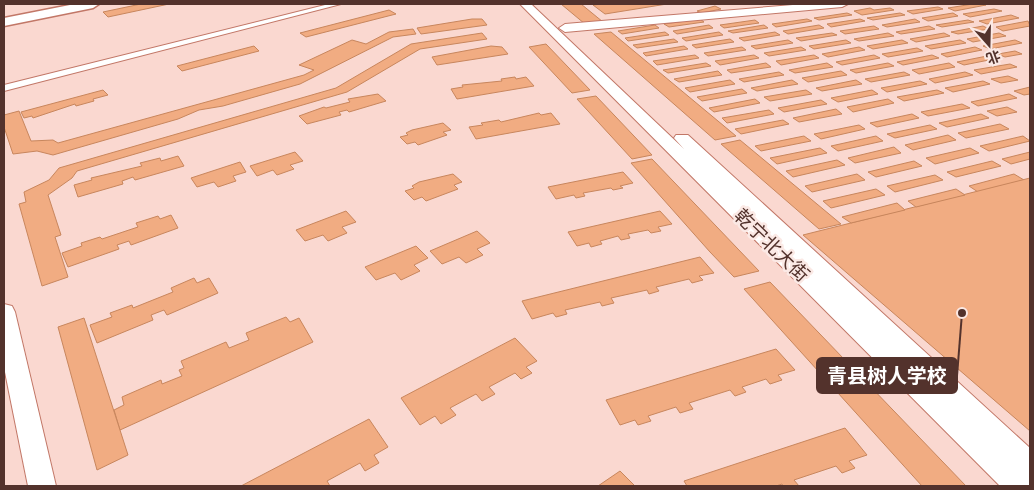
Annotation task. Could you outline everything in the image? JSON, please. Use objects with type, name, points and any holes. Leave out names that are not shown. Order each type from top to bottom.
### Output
[{"type":"main road","points":[[4,18],[75,4]]},
{"type":"main road","points":[[4,22],[93,4]]},
{"type":"main road","name":"乾宁北大街","points":[[525,4],[1019,486]]},
{"type":"main road","name":"乾宁北大街","points":[[539,4],[1030,465]]},
{"type":"main road","points":[[564,28],[842,4]]},
{"type":"main road","points":[[4,312],[42,486]]},
{"type":"street","points":[[4,88],[337,4]]},
{"type":"building","points":[[141,4],[169,4],[108,17],[103,12]]},
{"type":"building","points":[[561,4],[581,4],[603,22],[585,24]]},
{"type":"building","points":[[667,4],[605,14],[593,5]]},
{"type":"building","points":[[973,4],[986,5],[955,11],[948,8]]},
{"type":"building","points":[[715,6],[721,9],[702,13],[697,11]]},
{"type":"building","points":[[938,7],[943,9],[913,14],[907,11]]},
{"type":"building","points":[[870,8],[874,10],[890,8],[894,10],[862,15],[854,11]]},
{"type":"building","points":[[994,9],[1002,11],[970,17],[963,14]]},
{"type":"building","points":[[389,10],[396,14],[306,37],[300,33]]},
{"type":"building","points":[[847,13],[852,15],[819,20],[814,18]]},
{"type":"building","points":[[900,13],[905,15],[873,20],[867,18]]},
{"type":"building","points":[[953,13],[958,16],[928,21],[922,18]]},
{"type":"building","points":[[1011,15],[1019,18],[987,24],[979,21]]},
{"type":"building","points":[[482,19],[487,25],[421,34],[417,28]]},
{"type":"building","points":[[700,19],[704,22],[669,27],[664,24]]},
{"type":"building","points":[[807,19],[812,21],[776,27],[772,24]]},
{"type":"building","points":[[860,19],[865,21],[831,27],[827,24]]},
{"type":"building","points":[[915,19],[920,22],[887,27],[882,25]]},
{"type":"building","points":[[755,20],[759,23],[724,28],[720,25]]},
{"type":"building","points":[[968,20],[974,22],[942,27],[936,25]]},
{"type":"building","points":[[1028,21],[1030,26],[1003,31],[996,27]]},
{"type":"building","points":[[655,25],[659,28],[622,34],[618,31]]},
{"type":"building","points":[[709,25],[713,28],[677,34],[673,31]]},
{"type":"building","points":[[764,25],[768,28],[733,33],[728,31]]},
{"type":"building","points":[[819,25],[824,28],[788,34],[783,31]]},
{"type":"building","points":[[874,26],[879,29],[845,34],[840,31]]},
{"type":"building","points":[[929,26],[935,29],[901,34],[896,32]]},
{"type":"building","points":[[983,26],[989,29],[958,34],[951,32]]},
{"type":"building","points":[[413,29],[416,34],[393,37],[300,84],[223,106],[199,110],[178,119],[53,155],[37,151],[13,154],[4,127],[4,115],[19,111],[31,141],[53,140],[58,143],[304,75],[314,70],[299,65],[352,40],[366,44],[389,32]]},
{"type":"building","points":[[611,32],[736,136],[715,140],[594,34]]},
{"type":"building","points":[[665,32],[669,35],[628,41],[625,38]]},
{"type":"building","points":[[719,32],[723,35],[686,41],[682,38]]},
{"type":"building","points":[[775,32],[780,35],[744,41],[739,38]]},
{"type":"building","points":[[482,33],[487,39],[420,49],[347,92],[77,171],[72,178],[48,195],[61,235],[55,237],[68,277],[42,286],[19,204],[26,202],[24,192],[49,180],[59,168],[336,88],[411,44]]},
{"type":"building","points":[[832,33],[837,35],[801,41],[796,38]]},
{"type":"building","points":[[888,33],[894,36],[859,41],[854,39]]},
{"type":"building","points":[[944,33],[950,36],[916,42],[910,39]]},
{"type":"building","points":[[999,33],[1006,36],[973,42],[967,39]]},
{"type":"building","points":[[674,39],[678,42],[637,48],[633,45]]},
{"type":"building","points":[[730,39],[734,42],[696,48],[692,45]]},
{"type":"building","points":[[788,40],[793,43],[756,49],[751,46]]},
{"type":"building","points":[[846,40],[851,43],[814,49],[809,46]]},
{"type":"building","points":[[902,40],[908,43],[873,49],[867,46]]},
{"type":"building","points":[[960,40],[966,43],[931,49],[925,46]]},
{"type":"building","points":[[1015,40],[1022,43],[990,49],[983,46]]},
{"type":"building","points":[[546,44],[590,90],[572,93],[529,47]]},
{"type":"building","points":[[254,46],[259,51],[182,71],[177,66]]},
{"type":"building","points":[[491,46],[502,47],[508,54],[437,65],[432,57]]},
{"type":"building","points":[[684,46],[688,49],[646,56],[643,53]]},
{"type":"building","points":[[742,47],[746,50],[708,56],[704,53]]},
{"type":"building","points":[[801,47],[806,50],[769,56],[764,53]]},
{"type":"building","points":[[859,47],[865,50],[828,57],[822,54]]},
{"type":"building","points":[[975,47],[982,50],[947,57],[941,54]]},
{"type":"building","points":[[917,48],[923,51],[888,57],[882,54]]},
{"type":"building","points":[[1015,51],[1022,54],[1005,57],[998,54]]},
{"type":"building","points":[[695,55],[699,58],[657,65],[653,61]]},
{"type":"building","points":[[754,55],[759,58],[720,65],[715,61]]},
{"type":"building","points":[[814,55],[819,58],[781,65],[776,61]]},
{"type":"building","points":[[874,55],[880,58],[842,65],[836,62]]},
{"type":"building","points":[[932,55],[939,58],[903,65],[897,62]]},
{"type":"building","points":[[992,55],[999,58],[964,65],[957,62]]},
{"type":"building","points":[[706,63],[711,66],[668,73],[663,70]]},
{"type":"building","points":[[766,63],[771,67],[731,73],[727,70]]},
{"type":"building","points":[[827,63],[833,67],[795,73],[789,70]]},
{"type":"building","points":[[888,63],[894,66],[856,73],[850,70]]},
{"type":"building","points":[[949,63],[955,67],[919,74],[912,70]]},
{"type":"building","points":[[1010,64],[1017,67],[981,74],[974,70]]},
{"type":"building","points":[[718,71],[722,75],[679,82],[674,79]]},
{"type":"building","points":[[841,71],[847,75],[808,82],[802,78]]},
{"type":"building","points":[[779,72],[784,75],[744,82],[739,79]]},
{"type":"building","points":[[904,72],[910,75],[871,82],[865,79]]},
{"type":"building","points":[[965,72],[973,75],[935,83],[929,79]]},
{"type":"building","points":[[1008,76],[1018,80],[1001,83],[991,79]]},
{"type":"building","points":[[515,77],[516,79],[526,77],[534,86],[457,99],[451,89],[463,87],[462,85],[502,81],[501,79]]},
{"type":"building","points":[[730,80],[735,84],[690,92],[685,88]]},
{"type":"building","points":[[792,80],[798,84],[757,91],[751,88]]},
{"type":"building","points":[[856,80],[862,84],[822,91],[816,88]]},
{"type":"building","points":[[920,81],[927,84],[887,92],[881,88]]},
{"type":"building","points":[[983,81],[990,84],[953,92],[945,88]]},
{"type":"building","points":[[1030,87],[1030,94],[1024,95],[1014,91]]},
{"type":"building","points":[[742,89],[747,93],[702,101],[697,97]]},
{"type":"building","points":[[103,90],[108,95],[93,99],[94,101],[76,106],[75,104],[33,118],[32,116],[24,118],[21,112]]},
{"type":"building","points":[[806,90],[812,94],[770,101],[764,97]]},
{"type":"building","points":[[872,90],[878,94],[838,102],[831,98]]},
{"type":"building","points":[[937,90],[944,93],[904,101],[897,97]]},
{"type":"building","points":[[378,94],[386,101],[349,112],[347,110],[339,112],[341,115],[307,124],[299,116],[324,107],[350,102],[348,99]]},
{"type":"building","points":[[1009,94],[1017,98],[978,106],[971,102]]},
{"type":"building","points":[[596,96],[652,155],[632,159],[577,99]]},
{"type":"building","points":[[755,99],[760,103],[714,112],[709,108]]},
{"type":"building","points":[[888,99],[894,103],[853,112],[847,107]]},
{"type":"building","points":[[821,100],[827,104],[784,112],[778,108]]},
{"type":"building","points":[[962,104],[970,108],[928,116],[921,112]]},
{"type":"building","points":[[1007,107],[1017,112],[997,116],[987,111]]},
{"type":"building","points":[[836,109],[842,114],[799,122],[793,118]]},
{"type":"building","points":[[769,110],[774,114],[727,123],[722,118]]},
{"type":"building","points":[[539,113],[541,115],[551,113],[560,124],[476,139],[469,127],[483,125],[481,123],[499,120],[501,122]]},
{"type":"building","points":[[912,114],[919,118],[877,127],[870,123]]},
{"type":"building","points":[[981,114],[989,118],[947,127],[939,123]]},
{"type":"building","points":[[783,120],[789,124],[741,134],[735,129]]},
{"type":"building","points":[[443,123],[451,130],[443,132],[447,135],[418,145],[415,142],[407,144],[400,137],[408,135],[406,133],[412,130]]},
{"type":"building","points":[[1000,124],[1009,129],[966,138],[958,133]]},
{"type":"building","points":[[859,125],[865,129],[821,139],[814,134]]},
{"type":"building","points":[[930,125],[937,129],[895,138],[887,134]]},
{"type":"building","points":[[948,135],[956,140],[913,150],[905,145]]},
{"type":"building","points":[[804,136],[811,141],[761,151],[755,146]]},
{"type":"building","points":[[876,136],[883,141],[838,151],[831,146]]},
{"type":"building","points":[[1023,136],[1030,141],[989,151],[980,146]]},
{"type":"building","points":[[740,140],[841,224],[819,229],[721,144]]},
{"type":"building","points":[[894,147],[901,153],[855,163],[848,158]]},
{"type":"building","points":[[820,148],[827,153],[777,164],[770,158]]},
{"type":"building","points":[[970,148],[979,153],[935,164],[926,158]]},
{"type":"building","points":[[295,152],[303,161],[290,165],[294,169],[277,175],[273,170],[257,176],[250,166]]},
{"type":"building","points":[[1030,152],[1030,159],[1011,164],[1002,159]]},
{"type":"building","points":[[178,156],[184,166],[135,180],[133,177],[122,181],[123,184],[78,197],[74,185],[92,180],[91,178],[142,166],[140,163],[160,158],[161,161]]},
{"type":"building","points":[[652,159],[759,271],[734,277],[710,252],[631,163]]},
{"type":"building","points":[[837,160],[845,165],[793,177],[786,171]]},
{"type":"building","points":[[914,161],[922,166],[876,177],[868,172]]},
{"type":"building","points":[[992,161],[1001,166],[956,177],[947,172]]},
{"type":"building","points":[[240,162],[246,172],[233,176],[236,181],[218,187],[214,182],[197,187],[191,178]]},
{"type":"building","points":[[623,172],[633,183],[613,190],[611,188],[583,193],[585,196],[576,198],[574,195],[556,199],[548,187]]},
{"type":"building","points":[[453,174],[462,182],[454,185],[458,189],[426,201],[422,197],[414,200],[405,191],[414,188],[412,186],[419,182]]},
{"type":"building","points":[[857,174],[865,180],[812,192],[805,186]]},
{"type":"building","points":[[1014,174],[1024,180],[978,192],[969,186]]},
{"type":"building","points":[[935,175],[943,180],[895,192],[887,186]]},
{"type":"building","points":[[1030,178],[1030,431],[803,235]]},
{"type":"building","points":[[876,189],[885,195],[831,208],[823,201]]},
{"type":"building","points":[[956,189],[965,195],[916,207],[908,201]]},
{"type":"building","points":[[897,203],[905,210],[851,223],[842,217]]},
{"type":"building","points":[[346,211],[356,222],[342,227],[347,233],[328,241],[323,235],[305,241],[296,230]]},
{"type":"building","points":[[660,211],[672,224],[658,227],[661,231],[651,233],[648,230],[628,234],[630,238],[621,240],[618,236],[600,241],[602,244],[591,247],[589,243],[577,246],[568,232]]},
{"type":"building","points":[[171,215],[178,228],[131,245],[129,241],[117,245],[119,249],[68,267],[62,253],[82,246],[81,243],[100,237],[102,239],[138,227],[136,223],[158,216],[160,219]]},
{"type":"building","points":[[477,231],[490,243],[477,249],[483,255],[466,263],[459,257],[442,264],[430,251]]},
{"type":"building","points":[[416,246],[428,258],[414,265],[420,271],[401,280],[395,273],[376,280],[365,267]]},
{"type":"building","points":[[700,257],[714,273],[699,276],[703,280],[692,283],[689,279],[656,287],[659,291],[649,294],[647,290],[611,298],[614,303],[602,306],[600,302],[565,310],[567,314],[556,317],[553,313],[532,319],[522,301]]},
{"type":"building","points":[[194,278],[197,283],[209,278],[218,293],[167,315],[164,310],[151,315],[153,320],[97,343],[90,325],[112,317],[110,313],[132,305],[133,308],[173,292],[171,288]]},
{"type":"building","points":[[770,282],[966,486],[922,486],[744,289]]},
{"type":"building","points":[[286,317],[290,322],[299,318],[313,342],[120,430],[114,410],[124,405],[122,397],[161,380],[162,384],[182,376],[179,370],[184,368],[181,361],[226,342],[229,348],[249,340],[246,333]]},
{"type":"building","points":[[84,318],[128,455],[97,470],[58,327]]},
{"type":"building","points":[[515,338],[537,361],[526,367],[532,373],[521,379],[515,373],[489,387],[495,394],[482,401],[476,394],[450,408],[456,415],[441,424],[435,416],[420,425],[401,398]]},
{"type":"building","points":[[776,349],[795,370],[778,375],[782,380],[770,384],[766,379],[742,387],[746,392],[735,396],[730,390],[689,403],[693,409],[680,413],[676,407],[648,416],[651,421],[638,425],[635,420],[620,425],[606,400]]},
{"type":"building","points":[[369,419],[388,447],[374,455],[379,463],[365,471],[360,463],[327,481],[330,486],[241,486]]},
{"type":"building","points":[[845,428],[867,455],[849,461],[855,468],[842,473],[836,466],[794,480],[799,486],[783,486],[782,484],[776,486],[687,486],[684,481]]},
{"type":"building","points":[[620,471],[635,486],[598,486]]},
{"type":"place","name":"青县树人学校","points":[[962,313]]}]
